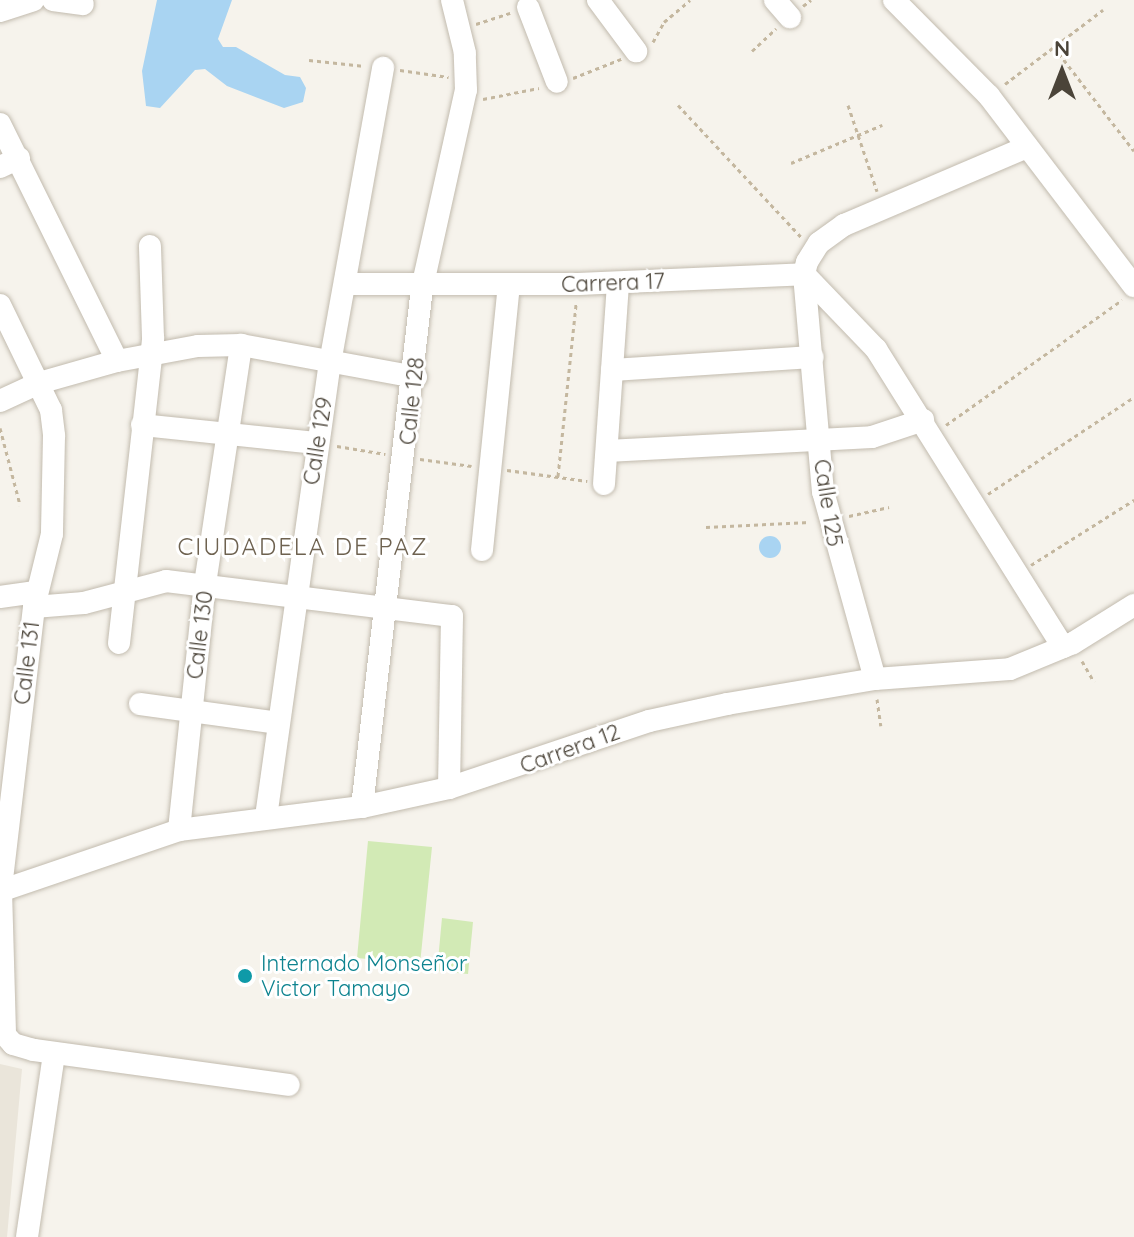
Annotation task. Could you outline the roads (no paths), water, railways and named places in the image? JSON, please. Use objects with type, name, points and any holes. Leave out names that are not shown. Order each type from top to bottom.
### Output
[{"type":"street","points":[[0,11],[33,0]]},
{"type":"street","points":[[53,0],[83,4]]},
{"type":"street","name":"Calle 128","points":[[362,807],[416,377],[422,288],[466,90],[461,29],[452,0]]},
{"type":"street","points":[[598,0],[636,51]]},
{"type":"street","points":[[894,0],[989,96],[1134,286]]},
{"type":"street","points":[[528,7],[557,82]]},
{"type":"street","name":"Calle 129","points":[[266,817],[317,443],[383,68]]},
{"type":"street","points":[[0,124],[9,163],[117,361]]},
{"type":"street","points":[[1027,147],[837,229],[813,250],[804,274],[876,349],[928,426],[1018,573],[1068,645]]},
{"type":"street","points":[[119,643],[151,354],[150,246]]},
{"type":"street","name":"Carrera 17","points":[[345,284],[422,288],[804,274]]},
{"type":"street","name":"Calle 125","points":[[804,274],[829,521],[875,679]]},
{"type":"street","points":[[604,484],[618,283]]},
{"type":"street","points":[[482,550],[487,467],[509,286]]},
{"type":"street","name":"Calle 131","points":[[0,305],[51,410],[54,481],[52,534],[35,600],[1,890],[5,1035],[13,1044],[54,1054]]},
{"type":"street","points":[[0,401],[39,383],[117,361],[151,354],[241,345],[416,377]]},
{"type":"street","name":"Calle 130","points":[[179,830],[205,584],[241,345]]},
{"type":"street","points":[[612,370],[813,357]]},
{"type":"street","points":[[142,425],[229,431],[317,443]]},
{"type":"street","points":[[607,451],[872,437],[928,426]]},
{"type":"street","points":[[0,597],[35,600],[123,592],[166,581],[385,611],[452,616],[449,788]]},
{"type":"street","name":"Carrera 12","points":[[1,890],[179,830],[362,807],[449,788],[649,721],[875,679],[987,673],[1068,645],[1134,605]]},
{"type":"street","points":[[140,704],[279,723]]},
{"type":"street","points":[[27,1237],[54,1054],[289,1085]]},
{"type":"water","points":[[157,0],[232,0],[218,39],[223,47],[236,47],[285,75],[300,77],[306,88],[303,102],[284,108],[227,86],[205,69],[195,70],[160,108],[146,106],[142,71]]},
{"type":"water","points":[[770,536],[778,539],[781,547],[778,555],[770,558],[762,555],[759,547],[762,539]]},
{"type":"place","name":"Internado Monseñor Victor Tamayo","points":[[245,976]]},
{"type":"district","name":"CIUDADELA DE PAZ","points":[[303,547]]}]
